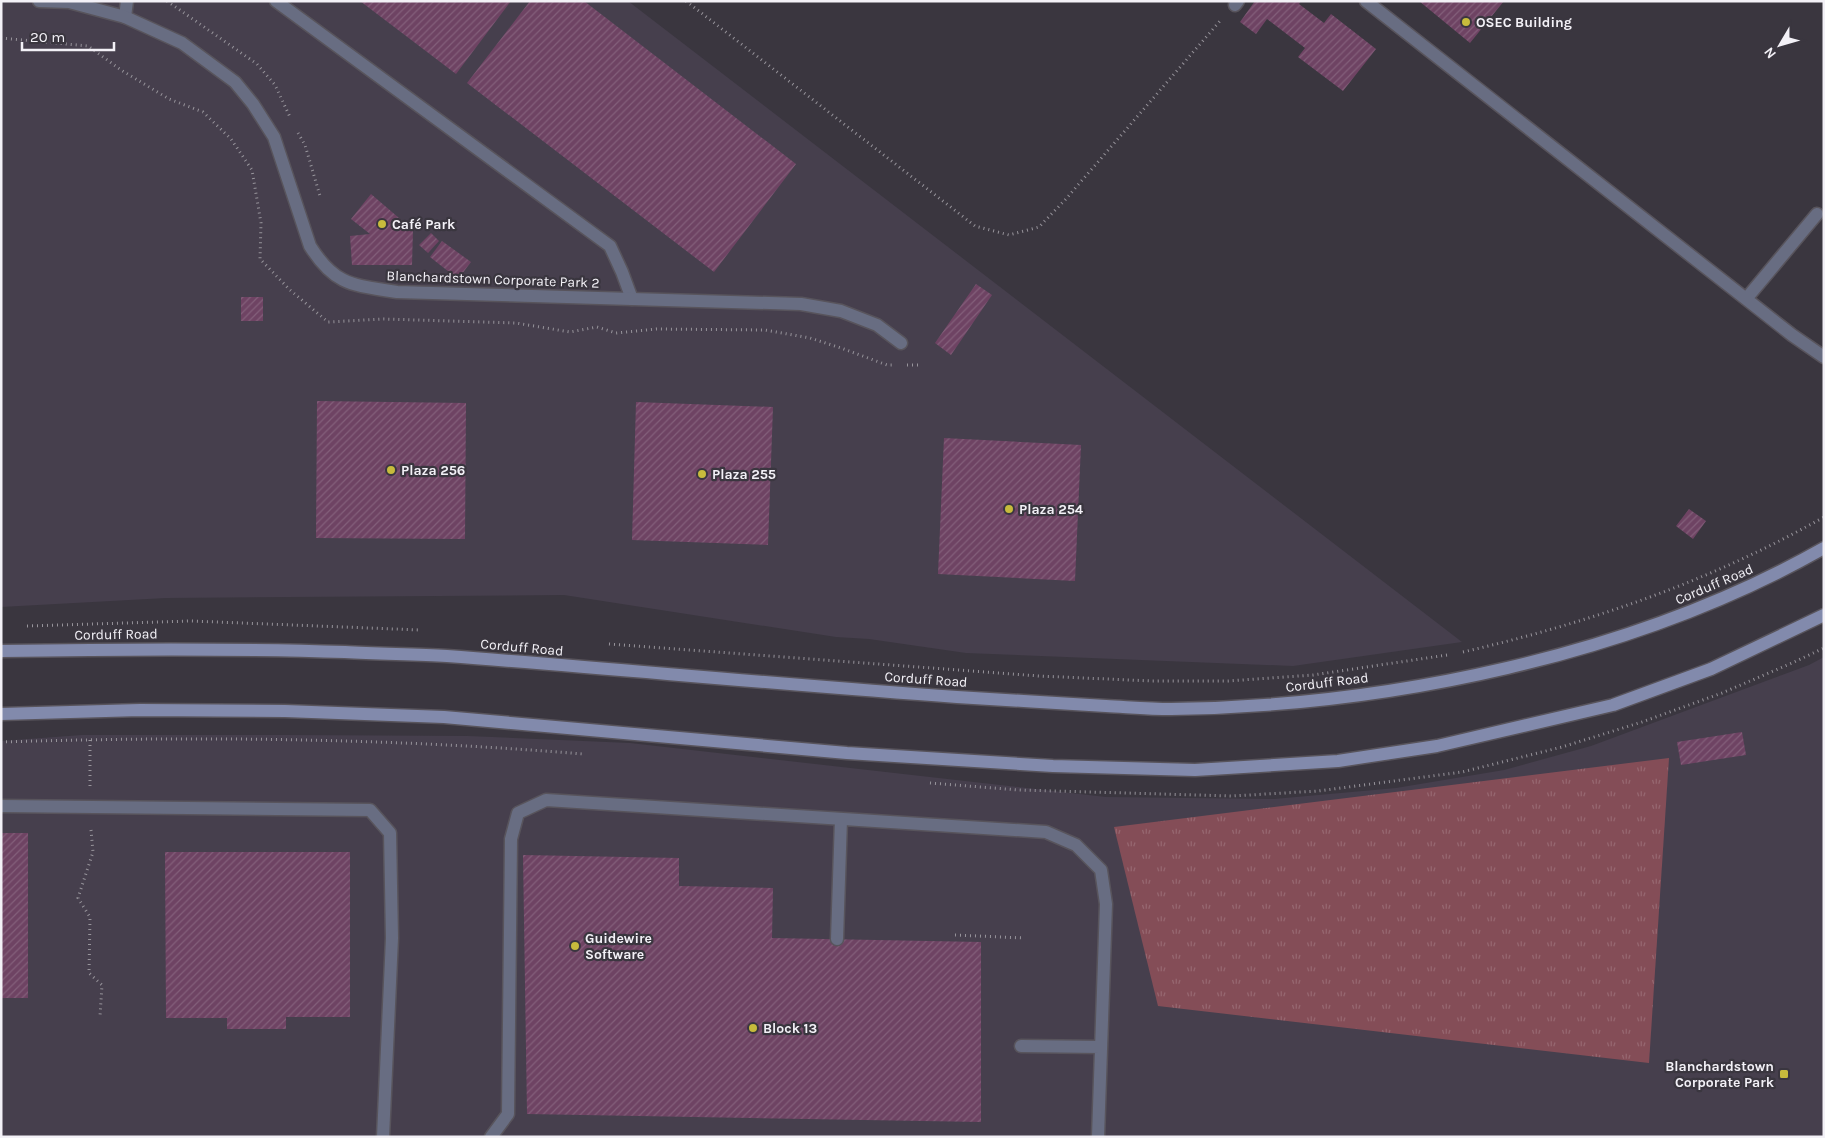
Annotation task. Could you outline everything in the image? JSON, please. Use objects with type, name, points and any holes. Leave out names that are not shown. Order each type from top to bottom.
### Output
[{"type":"street","name":"Blanchardstown Corporate Park 2","points":[[39,1],[69,2],[125,17],[182,43],[235,82],[253,104],[274,137],[310,246],[320,262],[338,278],[358,286],[397,292],[801,304],[841,312],[877,325],[901,343]]},
{"type":"street","points":[[125,17],[127,1]]},
{"type":"street","points":[[276,1],[610,246],[632,299]]},
{"type":"street","points":[[1366,1],[1792,335],[1824,357]]},
{"type":"street","points":[[1746,299],[1817,214]]},
{"type":"street","name":"Corduff Road","points":[[1,651],[138,648],[289,650],[442,656],[901,693],[1065,704],[1167,709],[1254,706],[1354,695],[1440,682],[1531,662],[1633,633],[1732,595],[1824,548]]},
{"type":"street","points":[[1,714],[140,710],[284,711],[444,717],[848,753],[1053,766],[1195,770],[1338,761],[1437,746],[1612,705],[1711,669],[1824,615]]},
{"type":"street","points":[[491,1137],[508,1114],[511,839],[518,812],[546,800],[1046,832],[1076,845],[1102,870],[1106,904],[1098,1137]]},
{"type":"street","points":[[1,806],[370,810],[390,833],[392,938],[383,1137]]},
{"type":"street","points":[[837,939],[841,819]]},
{"type":"street","points":[[1021,1046],[1102,1047]]},
{"type":"path","points":[[168,1],[257,64],[275,85],[292,121]]},
{"type":"path","points":[[686,1],[975,226],[1009,235],[1040,227],[1236,3]]},
{"type":"path","points":[[1,38],[88,46],[121,70],[169,100],[203,112],[231,139],[252,170],[261,223],[260,259],[290,290],[328,322],[384,319],[516,323],[570,332],[597,327],[616,333],[656,329],[764,330],[810,338],[887,365],[919,365]]},
{"type":"path","points":[[296,129],[304,145],[321,200]]},
{"type":"path","points":[[1459,653],[1510,641],[1604,614],[1693,581],[1745,558],[1824,517]]},
{"type":"path","points":[[18,626],[191,621],[425,630]]},
{"type":"path","points":[[603,644],[1039,676],[1162,681],[1228,681],[1312,675],[1450,654]]},
{"type":"path","points":[[90,739],[89,807],[93,852],[78,898],[90,917],[89,972],[102,985],[100,1016]]},
{"type":"path","points":[[955,935],[1024,938]]},
{"type":"shaded area","points":[[1,1],[628,1],[1462,642],[1293,666],[966,653],[869,639],[836,637],[564,595],[166,598],[1,607]]},
{"type":"shaded area","name":"Blanchardstown Corporate Park","points":[[1824,657],[1824,1137],[1,1137],[1,741],[82,735],[289,735],[468,736],[630,743],[1106,797],[1274,799],[1396,788],[1504,770],[1591,746],[1809,665]]},
{"type":"green space","points":[[1669,758],[1649,1063],[1158,1006],[1114,827]]},
{"type":"building","points":[[360,1],[511,1],[456,74]]},
{"type":"building","points":[[530,1],[584,1],[796,164],[714,272],[467,83]]},
{"type":"building","points":[[1255,1],[1301,1],[1299,4],[1324,23],[1331,14],[1376,49],[1343,91],[1298,57],[1305,48],[1267,19],[1256,34],[1240,22]]},
{"type":"building","name":"OSEC Building","points":[[1419,1],[1504,1],[1470,43]]},
{"type":"building","name":"Café Park","points":[[371,194],[413,230],[412,265],[352,265],[350,236],[370,234],[351,219]]},
{"type":"building","points":[[431,233],[439,241],[428,253],[419,245]]},
{"type":"building","points":[[442,241],[471,262],[458,279],[430,257]]},
{"type":"building","points":[[976,284],[992,295],[951,355],[935,343]]},
{"type":"building","points":[[241,297],[263,297],[263,321],[241,321]]},
{"type":"building","name":"Plaza 256","points":[[317,401],[466,403],[465,539],[316,538]]},
{"type":"building","name":"Plaza 255","points":[[636,402],[773,407],[768,545],[632,540]]},
{"type":"building","name":"Plaza 254","points":[[944,438],[1081,445],[1075,581],[938,574]]},
{"type":"building","points":[[1689,509],[1706,521],[1693,539],[1676,526]]},
{"type":"building","points":[[1742,732],[1746,755],[1681,765],[1677,742]]},
{"type":"building","points":[[1,833],[28,833],[28,998],[1,998]]},
{"type":"building","points":[[165,852],[350,852],[350,1017],[286,1017],[286,1029],[227,1029],[227,1018],[166,1018]]},
{"type":"building","name":"Block 13","points":[[523,855],[679,858],[679,886],[773,888],[772,938],[981,942],[981,1122],[527,1114]]},
{"type":"place","name":"OSEC Building","points":[[1466,22]]},
{"type":"place","name":"Café Park","points":[[382,224]]},
{"type":"place","name":"Plaza 256","points":[[391,470]]},
{"type":"place","name":"Plaza 255","points":[[702,474]]},
{"type":"place","name":"Plaza 254","points":[[1009,509]]},
{"type":"place","name":"Guidewire Software","points":[[575,946]]},
{"type":"place","name":"Block 13","points":[[753,1028]]},
{"type":"place","name":"Blanchardstown Corporate Park","points":[[1784,1074]]}]
